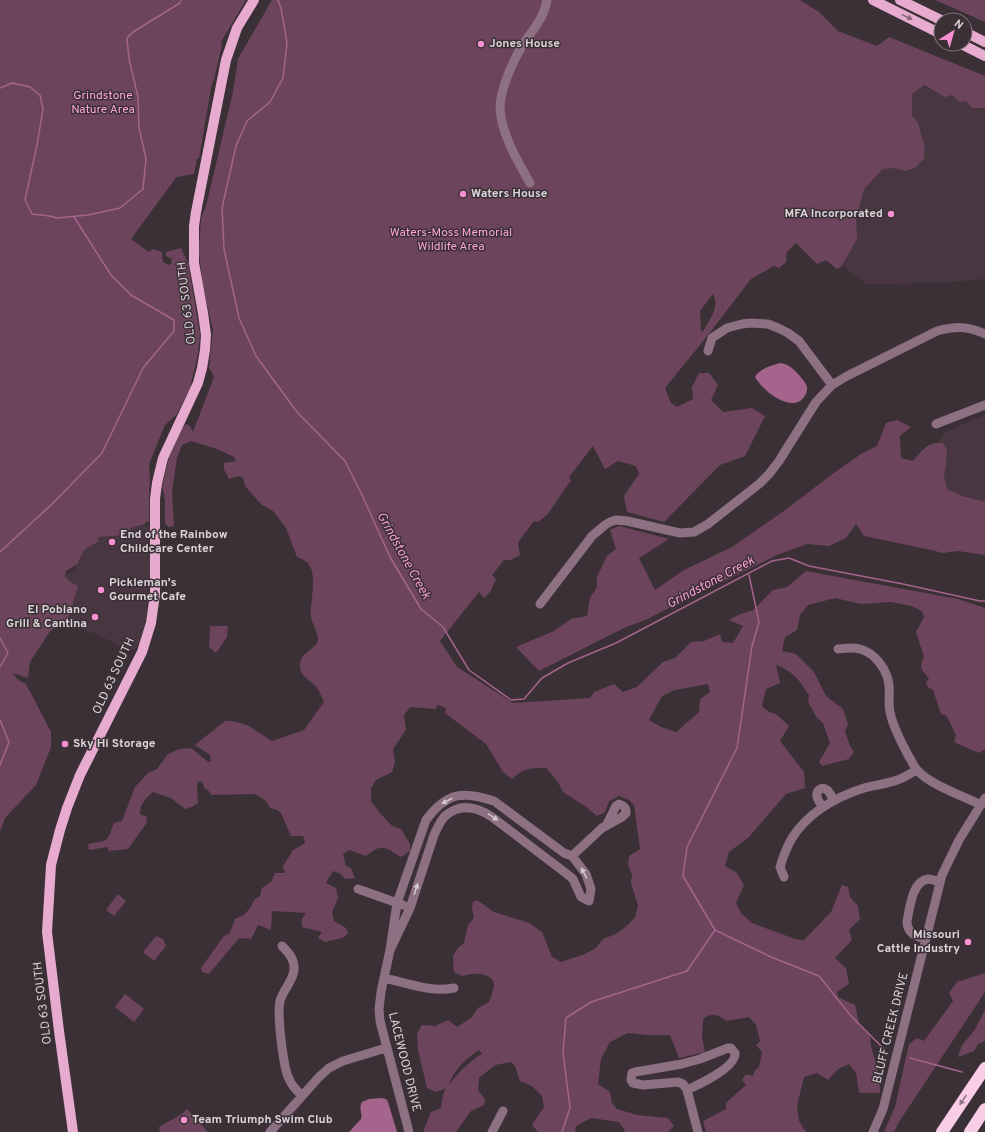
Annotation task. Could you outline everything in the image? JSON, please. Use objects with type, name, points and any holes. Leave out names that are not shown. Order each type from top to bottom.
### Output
[{"type":"highway","points":[[942,1132],[985,1068]]},
{"type":"highway","points":[[970,1132],[985,1109]]},
{"type":"main road","name":"OLD 63 SOUTH","points":[[73,1132],[47,932],[51,865],[67,808],[80,775],[142,652],[151,623],[155,594],[155,499],[157,483],[163,458],[198,383],[205,350],[206,335],[194,263],[194,226],[196,212],[226,60],[237,28],[254,0]]},
{"type":"main road","points":[[873,0],[933,30]]},
{"type":"main road","points":[[900,0],[933,16]]},
{"type":"main road","points":[[973,36],[985,42]]},
{"type":"main road","points":[[973,50],[985,56]]},
{"type":"street","points":[[530,184],[510,147],[502,120],[500,106],[507,77],[513,63],[522,46],[541,19],[547,0]]},
{"type":"street","points":[[708,351],[712,338],[727,328],[751,323],[768,324],[788,333],[798,341],[832,385]]},
{"type":"street","points":[[540,604],[592,536],[610,522],[616,520],[627,521],[680,533],[694,532],[708,524],[759,484],[769,474],[779,461],[816,402],[832,385],[937,330],[964,327],[985,334]]},
{"type":"street","points":[[936,424],[985,405]]},
{"type":"street","points":[[838,649],[860,649],[877,659],[887,675],[889,684],[890,712],[894,726],[900,741],[916,770],[928,781],[983,801]]},
{"type":"street","points":[[784,877],[780,867],[785,852],[798,829],[815,813],[834,801],[852,793],[896,780],[916,770]]},
{"type":"street","points":[[824,807],[816,795],[820,788],[827,790],[834,801]]},
{"type":"street","points":[[470,794],[494,801],[580,864],[592,889],[589,901],[581,896],[572,879],[556,865],[485,812],[475,808],[465,808],[453,812],[445,817],[438,826],[410,908],[390,950],[398,903],[426,820],[434,810],[451,798],[470,794]]},
{"type":"street","name":"BLUFF CREEK DRIVE","points":[[873,1132],[883,1109],[942,875],[954,850],[983,801]]},
{"type":"street","points":[[556,865],[568,854],[606,826]]},
{"type":"street","points":[[925,939],[911,933],[907,925],[915,890],[919,883],[926,879],[940,882]]},
{"type":"street","points":[[358,889],[410,908]]},
{"type":"street","points":[[282,946],[290,953],[294,969],[280,1000],[279,1010],[284,1062],[288,1079],[302,1096]]},
{"type":"street","name":"LACEWOOD DRIVE","points":[[390,950],[378,1009],[386,1048],[409,1132]]},
{"type":"street","points":[[384,978],[430,989],[446,990],[454,988]]},
{"type":"street","points":[[270,1132],[319,1077],[330,1068],[344,1061],[386,1048]]},
{"type":"street","points":[[687,1090],[712,1078],[731,1062],[736,1056],[734,1050],[728,1048],[682,1064],[639,1070],[632,1074],[631,1080],[633,1083],[637,1084],[643,1085],[678,1082],[683,1084],[687,1090],[698,1132]]},
{"type":"street","points":[[492,1132],[502,1112]]},
{"type":"shaded area","points":[[914,84],[985,106],[985,279],[939,283],[866,284],[816,245],[908,122]]},
{"type":"shaded area","points":[[780,363],[792,368],[802,378],[807,387],[805,395],[798,402],[789,403],[772,395],[758,382],[755,377],[757,374],[770,366]]},
{"type":"shaded area","points":[[985,415],[985,503],[910,476],[947,431]]},
{"type":"shaded area","points":[[149,526],[150,577],[147,616],[139,645],[132,651],[91,632],[90,633],[68,621],[77,591],[64,577],[77,567],[81,556],[88,547],[99,543],[98,527]]},
{"type":"shaded area","points":[[369,1099],[386,1099],[388,1102],[397,1132],[349,1132],[361,1119],[360,1107],[362,1102]]},
{"type":"green space","name":"Grindstone Nature Area","points":[[0,0],[246,0],[221,42],[222,44],[212,83],[199,158],[197,159],[194,174],[177,177],[175,179],[131,239],[149,252],[153,249],[162,252],[163,262],[169,265],[171,264],[172,259],[166,256],[166,252],[181,248],[188,263],[200,334],[198,354],[190,388],[177,414],[165,425],[149,464],[149,522],[145,522],[145,524],[131,528],[124,535],[98,537],[99,542],[88,548],[81,556],[78,564],[66,571],[65,577],[70,582],[78,586],[68,620],[50,631],[30,662],[28,678],[13,673],[17,679],[26,684],[51,732],[51,747],[36,785],[5,818],[0,831]]},
{"type":"green space","name":"Waters-Moss Memorial Wildlife Area","points":[[272,0],[800,0],[819,12],[838,31],[877,46],[889,37],[985,76],[985,108],[972,108],[966,101],[960,102],[952,95],[945,97],[924,85],[912,94],[912,116],[918,123],[925,148],[924,159],[915,168],[905,171],[895,168],[883,169],[864,189],[856,218],[857,239],[841,267],[837,269],[826,260],[817,264],[796,243],[787,252],[786,262],[779,268],[774,266],[751,279],[665,388],[671,403],[677,407],[693,399],[692,387],[699,373],[709,373],[718,385],[711,400],[723,412],[752,408],[765,416],[745,456],[720,465],[664,522],[627,512],[624,496],[639,474],[636,466],[618,461],[605,469],[593,446],[569,477],[571,481],[547,515],[538,522],[534,521],[519,541],[518,544],[520,555],[511,560],[504,560],[492,575],[496,579],[490,592],[484,598],[479,592],[440,641],[457,667],[513,703],[590,698],[594,692],[614,684],[623,692],[637,687],[663,662],[675,658],[691,642],[704,641],[720,634],[722,642],[733,643],[743,626],[729,620],[753,610],[773,590],[787,587],[806,571],[958,599],[985,608],[985,749],[979,753],[954,742],[956,735],[946,715],[941,714],[933,690],[928,687],[926,683],[929,678],[924,673],[921,666],[924,657],[916,632],[924,617],[922,611],[911,606],[891,602],[861,604],[835,598],[808,605],[800,615],[797,630],[785,637],[782,651],[796,654],[814,672],[826,696],[843,709],[848,724],[845,731],[850,746],[854,752],[849,759],[822,766],[819,762],[830,743],[823,723],[817,718],[808,702],[809,695],[799,681],[792,674],[776,665],[780,683],[766,689],[762,706],[769,712],[776,714],[789,726],[780,741],[804,772],[805,788],[786,794],[749,837],[729,852],[725,866],[736,872],[744,885],[736,903],[741,913],[752,923],[795,939],[804,940],[831,912],[842,885],[848,887],[850,897],[858,906],[860,919],[849,930],[852,940],[835,958],[846,968],[849,984],[837,992],[838,997],[855,1005],[859,1023],[870,1035],[871,1046],[879,1075],[880,1093],[859,1093],[856,1073],[849,1064],[838,1069],[828,1080],[817,1073],[804,1077],[797,1106],[799,1121],[806,1132],[706,1132],[703,1121],[726,1109],[726,1103],[746,1085],[742,1080],[746,1074],[753,1076],[755,1070],[759,1067],[762,1052],[756,1045],[760,1041],[756,1025],[749,1017],[726,1021],[718,1015],[709,1015],[703,1019],[702,1038],[705,1052],[679,1058],[670,1035],[628,1033],[610,1042],[601,1059],[598,1084],[610,1092],[612,1103],[617,1109],[637,1115],[668,1118],[674,1126],[668,1132],[625,1132],[619,1122],[591,1118],[576,1126],[575,1132],[538,1132],[532,1125],[544,1107],[542,1096],[532,1086],[520,1081],[515,1066],[511,1062],[495,1065],[479,1078],[478,1090],[485,1099],[484,1105],[471,1111],[456,1132],[423,1132],[431,1112],[441,1108],[443,1094],[446,1088],[436,1092],[427,1088],[418,1050],[417,1034],[422,1025],[435,1026],[448,1020],[457,1027],[471,1018],[478,1008],[489,1002],[494,986],[494,982],[490,977],[482,974],[462,976],[454,972],[453,956],[458,948],[464,943],[468,925],[474,918],[472,909],[473,902],[477,900],[494,912],[529,923],[542,932],[552,957],[561,962],[585,954],[596,948],[603,939],[616,934],[629,924],[635,917],[638,906],[631,883],[632,875],[628,865],[629,856],[640,849],[634,805],[629,800],[619,796],[609,801],[605,812],[597,816],[585,806],[563,792],[558,782],[546,768],[528,769],[512,779],[503,772],[486,744],[445,713],[446,708],[438,705],[435,709],[410,707],[404,715],[406,730],[393,749],[395,762],[392,772],[376,780],[371,788],[371,801],[392,826],[401,829],[410,844],[410,851],[401,857],[384,848],[376,849],[366,856],[349,850],[343,854],[346,866],[351,868],[355,878],[345,879],[341,874],[333,871],[326,883],[336,888],[338,898],[332,912],[334,921],[346,928],[348,934],[342,938],[325,942],[318,938],[322,932],[302,927],[302,919],[306,913],[272,911],[271,930],[258,925],[251,939],[239,938],[209,974],[202,972],[201,968],[224,936],[230,933],[235,919],[244,915],[254,900],[260,896],[262,888],[271,882],[275,873],[285,873],[282,868],[293,850],[305,843],[303,836],[291,836],[281,813],[270,808],[266,801],[255,794],[211,795],[200,781],[198,782],[197,787],[198,803],[185,809],[171,798],[153,792],[145,799],[141,807],[140,814],[147,817],[146,824],[128,849],[109,851],[107,847],[89,850],[88,844],[106,840],[114,823],[122,821],[135,787],[148,773],[157,769],[168,754],[180,749],[191,748],[207,761],[211,762],[210,755],[195,745],[225,721],[232,721],[247,725],[272,741],[304,730],[324,702],[315,685],[304,676],[300,669],[301,660],[318,640],[311,617],[313,587],[312,572],[309,565],[305,561],[297,557],[286,528],[273,511],[262,505],[245,486],[243,478],[239,476],[229,479],[224,469],[224,463],[236,461],[234,457],[217,449],[191,441],[182,445],[177,458],[172,492],[174,526],[169,527],[165,524],[165,500],[162,486],[169,458],[183,427],[186,424],[190,426],[193,432],[214,377],[209,367],[213,330],[203,287],[199,251],[201,218],[206,206],[233,92],[238,59]],"holes":[[[713,294],[715,299],[715,308],[703,331],[701,331],[700,311]],[[708,684],[710,692],[700,699],[699,712],[676,732],[661,727],[649,720],[662,696],[675,690]],[[479,1050],[482,1054],[467,1065],[448,1086],[460,1066]]]},
{"type":"green space","points":[[935,0],[985,0],[985,22],[973,17],[973,12],[962,12]]},
{"type":"green space","points":[[897,420],[911,427],[900,436],[901,458],[913,461],[922,450],[929,445],[943,443],[947,449],[944,477],[947,489],[963,496],[985,502],[985,555],[958,551],[943,553],[864,536],[856,524],[846,538],[829,546],[807,544],[777,555],[643,621],[626,627],[539,671],[516,647],[554,631],[571,619],[587,616],[590,598],[597,587],[597,577],[607,556],[616,549],[610,530],[619,526],[669,539],[639,558],[655,590],[684,570],[732,547],[784,511],[861,454],[877,446],[886,423]]},
{"type":"green space","points":[[210,626],[228,626],[227,637],[216,653],[209,647]]},
{"type":"green space","points":[[118,894],[126,901],[114,916],[106,910]]},
{"type":"green space","points":[[156,936],[163,939],[166,946],[154,961],[143,952]]},
{"type":"green space","points":[[985,973],[985,992],[899,1122],[894,1132],[884,1132],[895,1107],[909,1044],[917,1038],[924,1041],[953,1001],[949,993],[957,982]]},
{"type":"green space","points":[[125,994],[144,1009],[134,1022],[115,1007]]},
{"type":"green space","points":[[985,1010],[985,1041],[978,1044],[974,1051],[958,1057],[962,1045],[974,1031]]},
{"type":"green space","name":"Team Triumph Swim Club","points":[[187,1109],[208,1132],[160,1132],[159,1127],[182,1114]]},
{"type":"waterway","name":"Grindstone Creek","points":[[0,88],[12,83],[30,87],[40,95],[43,109],[25,200],[32,214],[57,218],[88,215],[120,208],[143,189],[146,159],[139,128],[138,97],[129,59],[127,38],[133,32],[180,3],[181,0]]},
{"type":"waterway","name":"Grindstone Creek","points":[[278,0],[281,8],[287,43],[283,78],[270,102],[247,121],[236,146],[222,208],[224,249],[239,318],[256,356],[297,412],[345,461],[390,557],[421,609],[443,627],[469,670],[511,700],[524,699],[542,678],[568,663],[616,643],[772,561],[789,558],[809,566],[985,601]]},
{"type":"waterway","points":[[0,552],[52,504],[102,453],[143,368],[174,331],[174,320],[131,295],[111,275],[74,217]]},
{"type":"waterway","points":[[562,1132],[570,1108],[563,1052],[566,1018],[591,1002],[687,971],[715,930],[683,876],[687,847],[737,748],[752,646],[759,622],[749,575]]},
{"type":"waterway","points":[[0,638],[8,653],[0,667]]},
{"type":"waterway","points":[[0,720],[9,742],[0,765]]},
{"type":"waterway","points":[[715,930],[771,957],[819,976],[851,1016],[884,1049]]},
{"type":"waterway","points":[[910,1058],[962,1072]]},
{"type":"place","name":"Jones House","points":[[481,44]]},
{"type":"place","name":"Waters House","points":[[463,194]]},
{"type":"place","name":"MFA Incorporated","points":[[891,214]]},
{"type":"place","name":"End of the Rainbow Childcare Center","points":[[112,542]]},
{"type":"place","name":"Pickleman's Gourmet Cafe","points":[[101,590]]},
{"type":"place","name":"El Poblano Grill & Cantina","points":[[95,617]]},
{"type":"place","name":"Sky Hi Storage","points":[[65,744]]},
{"type":"place","name":"Missouri Cattle Industry","points":[[968,942]]},
{"type":"place","name":"Team Triumph Swim Club","points":[[184,1120]]}]
